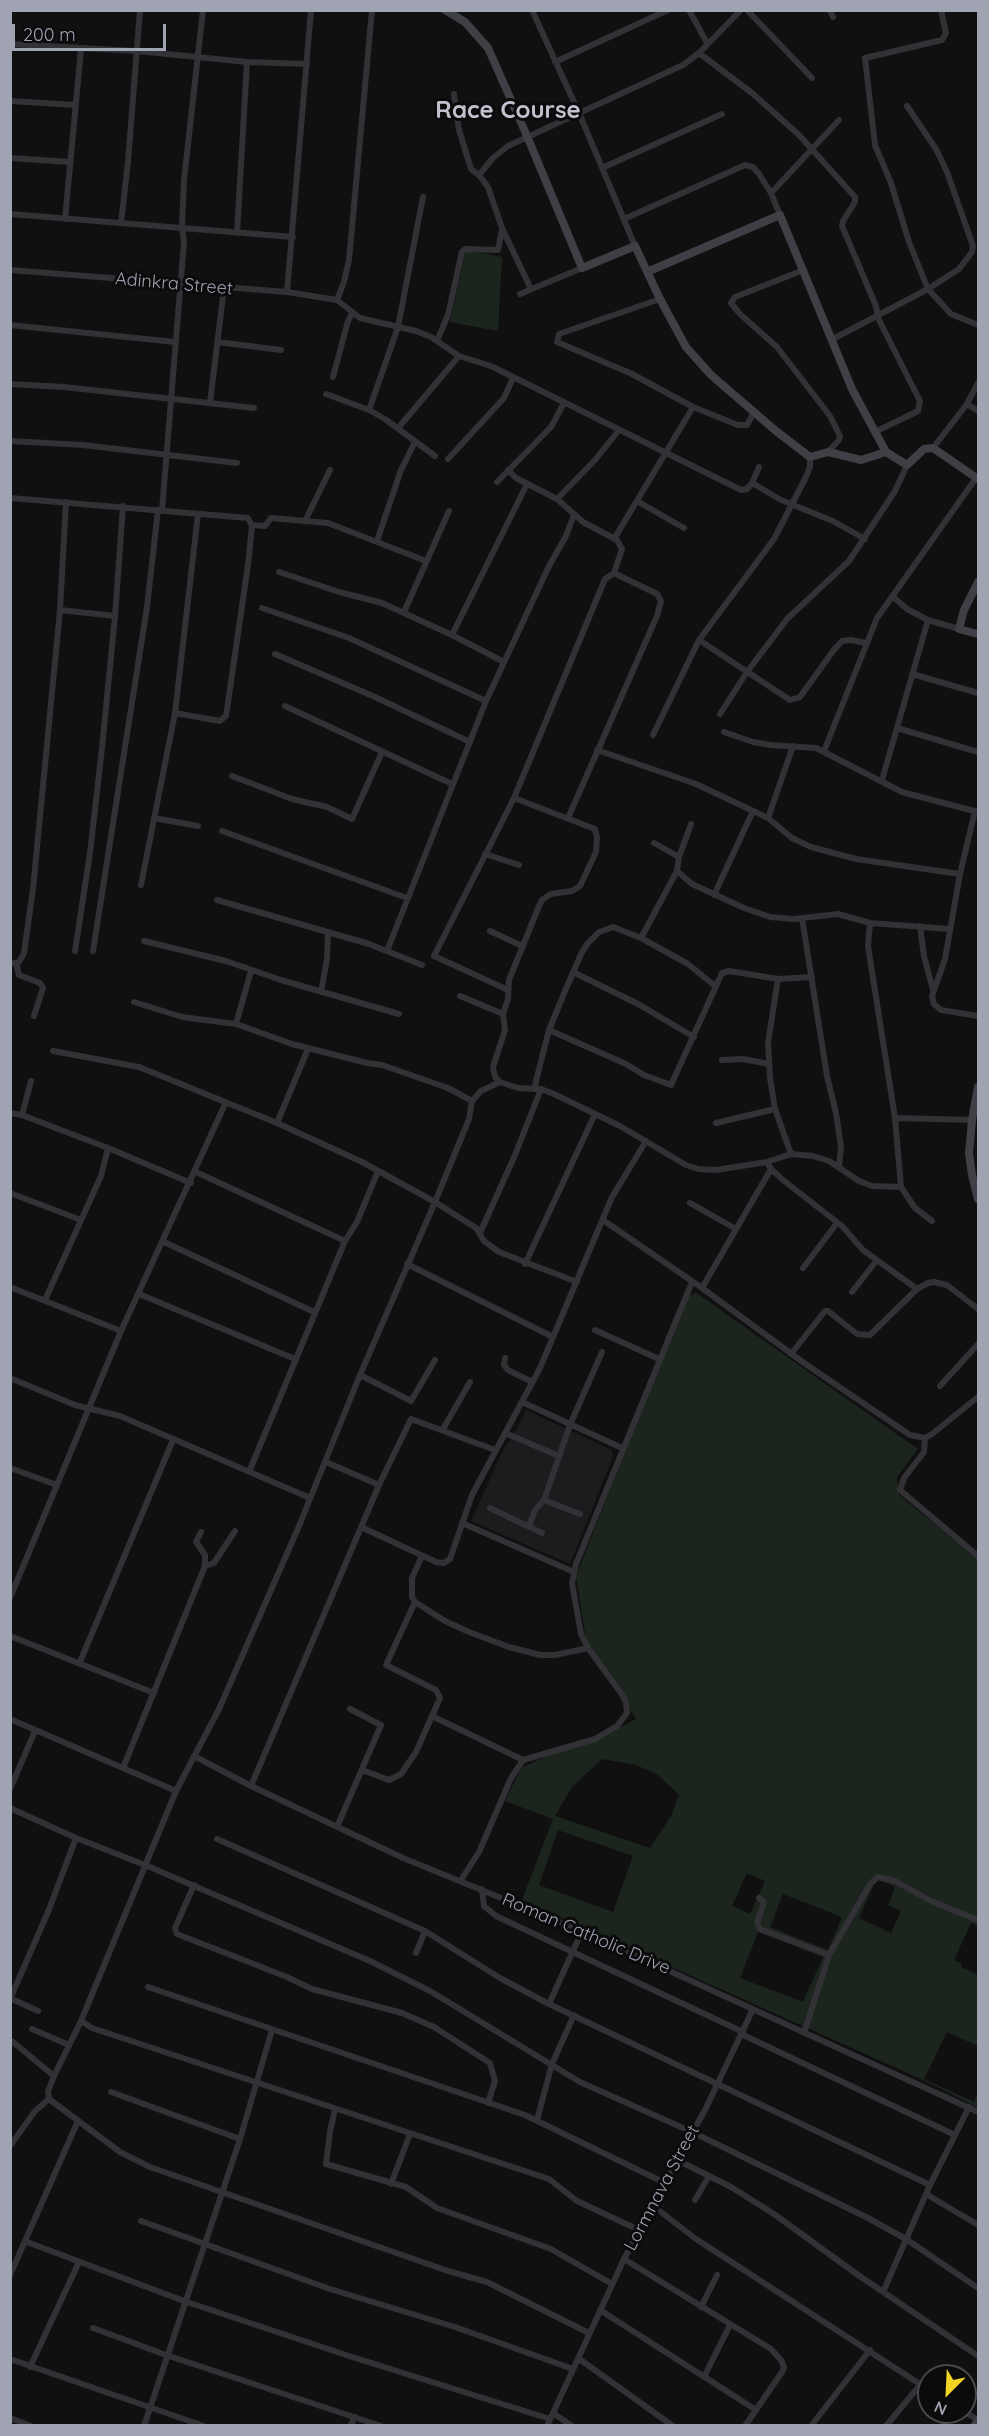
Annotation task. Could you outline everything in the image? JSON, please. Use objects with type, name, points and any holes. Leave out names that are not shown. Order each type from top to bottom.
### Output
[{"type":"street","points":[[120,224],[138,51],[140,10]]},
{"type":"street","points":[[93,951],[147,607],[167,454],[184,242],[182,227],[185,168],[203,10]]},
{"type":"street","points":[[287,292],[311,10]]},
{"type":"street","points":[[372,10],[349,260],[337,300],[343,307],[360,318],[416,331],[437,341],[459,356],[483,363],[741,490],[747,489],[752,483],[759,467]]},
{"type":"street","points":[[445,10],[465,22],[488,48],[582,268]]},
{"type":"street","points":[[532,10],[579,113],[635,246],[680,338],[699,362],[754,412],[810,457]]},
{"type":"street","points":[[555,63],[668,10]]},
{"type":"street","points":[[689,10],[708,43]]},
{"type":"street","points":[[479,175],[501,150],[527,135],[683,65],[699,53],[741,10]]},
{"type":"street","points":[[747,10],[767,33],[794,56],[812,78]]},
{"type":"street","points":[[941,10],[946,33],[942,40],[865,58],[875,145],[891,183],[909,242],[928,289],[951,314],[978,325]]},
{"type":"street","points":[[10,44],[138,51],[247,62],[307,64]]},
{"type":"street","points":[[65,219],[81,49]]},
{"type":"street","points":[[699,53],[752,93],[813,149],[855,197],[855,202],[842,226],[877,314],[920,401],[918,411],[875,432]]},
{"type":"street","points":[[237,233],[247,62]]},
{"type":"street","points":[[454,94],[459,130],[471,169],[488,187],[502,228],[531,289]]},
{"type":"street","points":[[10,101],[75,105]]},
{"type":"street","points":[[831,340],[928,289],[959,269],[972,252],[973,246],[940,157],[907,106]]},
{"type":"street","points":[[602,168],[722,114]]},
{"type":"street","points":[[771,193],[840,120]]},
{"type":"street","points":[[10,158],[70,162]]},
{"type":"street","points":[[624,219],[745,165],[756,169],[771,193],[801,271],[852,389],[886,452],[907,465]]},
{"type":"street","points":[[369,410],[398,327],[423,197]]},
{"type":"street","points":[[10,214],[293,237]]},
{"type":"street","points":[[647,272],[780,215]]},
{"type":"street","points":[[437,341],[448,315],[462,252],[465,249],[498,250],[502,228]]},
{"type":"street","points":[[520,294],[635,246]]},
{"type":"street","name":"Adinkra Street","points":[[10,270],[287,292],[337,300]]},
{"type":"street","points":[[801,271],[735,297],[731,303],[777,347],[830,416],[840,436],[828,452]]},
{"type":"street","points":[[210,403],[224,288]]},
{"type":"street","points":[[660,299],[560,334],[556,339],[560,344],[632,374],[693,407],[743,426],[747,425],[754,412]]},
{"type":"street","points":[[333,377],[351,313]]},
{"type":"street","points":[[10,325],[175,342]]},
{"type":"street","points":[[217,342],[281,350]]},
{"type":"street","points":[[399,427],[459,356]]},
{"type":"street","points":[[448,459],[504,398],[513,378]]},
{"type":"street","points":[[933,448],[967,404],[978,383]]},
{"type":"street","points":[[10,384],[64,387],[254,408]]},
{"type":"street","points":[[326,394],[369,410],[399,427],[435,456]]},
{"type":"street","points":[[497,482],[551,426],[564,403]]},
{"type":"street","points":[[967,404],[978,411]]},
{"type":"street","points":[[614,539],[693,407]]},
{"type":"street","points":[[556,499],[595,460],[619,429]]},
{"type":"street","points":[[10,441],[65,443],[237,463]]},
{"type":"street","points":[[377,541],[399,477],[415,442]]},
{"type":"street","points":[[720,714],[747,672],[788,618],[842,570],[865,539],[895,490],[907,465],[924,449],[933,448],[977,479],[877,618],[824,751]]},
{"type":"street","points":[[810,457],[828,452],[861,460],[886,452]]},
{"type":"street","points":[[653,735],[699,640],[768,547],[806,477],[810,457]]},
{"type":"street","points":[[305,520],[330,470]]},
{"type":"street","points":[[508,470],[516,478],[556,499],[574,515],[614,539],[622,549],[614,573],[605,579],[514,798],[434,956],[508,990]]},
{"type":"street","points":[[752,483],[773,496],[833,521],[865,539]]},
{"type":"street","points":[[452,635],[527,484]]},
{"type":"street","points":[[10,498],[248,518],[253,525],[238,647],[226,716],[220,721],[175,713]]},
{"type":"street","points":[[637,501],[684,528]]},
{"type":"street","points":[[34,1016],[43,988],[40,983],[19,975],[13,964],[21,960],[24,952],[33,889],[60,610],[66,502]]},
{"type":"street","points":[[75,951],[90,853],[115,616],[123,506]]},
{"type":"street","points":[[404,612],[449,511]]},
{"type":"street","points":[[141,885],[175,713],[198,514]]},
{"type":"street","points":[[387,951],[486,701],[574,515]]},
{"type":"street","points":[[253,525],[264,526],[271,518],[328,523],[426,561]]},
{"type":"street","points":[[279,572],[339,592],[382,603],[504,662]]},
{"type":"street","points":[[568,818],[657,616],[661,601],[657,594],[614,573]]},
{"type":"street","points":[[959,629],[964,610],[978,582]]},
{"type":"street","points":[[893,597],[907,609],[928,620],[978,634]]},
{"type":"street","points":[[262,608],[355,640],[486,701]]},
{"type":"street","points":[[60,610],[115,616]]},
{"type":"street","points":[[882,780],[928,620]]},
{"type":"street","points":[[699,640],[786,698],[795,699],[800,697],[838,645],[846,640],[866,643]]},
{"type":"street","points":[[275,654],[375,697],[470,742]]},
{"type":"street","points":[[912,674],[978,693]]},
{"type":"street","points":[[285,706],[452,784]]},
{"type":"street","points":[[897,728],[978,752]]},
{"type":"street","points":[[724,732],[753,742],[824,751],[914,796],[977,812],[960,874],[945,959],[933,991]]},
{"type":"street","points":[[768,818],[793,746]]},
{"type":"street","points":[[597,750],[681,778],[768,818],[792,838],[828,852],[960,874]]},
{"type":"street","points":[[232,776],[292,799],[327,807],[352,819],[382,752]]},
{"type":"street","points":[[514,798],[595,829],[597,838],[595,856],[580,886],[568,892],[551,894],[542,900],[522,946],[509,980],[508,999],[503,1014],[505,1030],[492,1072],[500,1082],[518,1088],[538,1089],[595,1113],[686,1165],[698,1169],[717,1170],[767,1162],[791,1154],[821,1158],[872,1186],[901,1187]]},
{"type":"street","points":[[714,895],[753,811]]},
{"type":"street","points":[[154,818],[198,826]]},
{"type":"street","points":[[641,938],[677,871],[679,856],[691,824]]},
{"type":"street","points":[[222,831],[407,898]]},
{"type":"street","points":[[654,843],[679,856]]},
{"type":"street","points":[[485,854],[519,865]]},
{"type":"street","points":[[677,871],[692,884],[714,895],[770,917],[802,918],[838,914],[870,923],[950,929]]},
{"type":"street","points":[[217,900],[328,932],[422,965]]},
{"type":"street","points":[[802,918],[827,1076],[836,1113],[841,1147],[839,1167]]},
{"type":"street","points":[[870,923],[868,946],[895,1118],[901,1187],[915,1208],[932,1221]]},
{"type":"street","points":[[920,926],[934,1004],[945,1011],[978,1016]]},
{"type":"street","points":[[480,1233],[515,1155],[538,1089],[549,1030],[588,942],[606,928],[620,929],[688,964],[715,986]]},
{"type":"street","points":[[490,931],[522,946]]},
{"type":"street","points":[[321,992],[327,959],[328,932]]},
{"type":"street","points":[[144,941],[226,961],[251,971],[399,1014]]},
{"type":"street","points":[[549,1030],[669,1085],[672,1084],[722,973],[729,970],[778,979],[812,977]]},
{"type":"street","points":[[236,1024],[251,971]]},
{"type":"street","points":[[573,972],[638,1004],[694,1037]]},
{"type":"street","points":[[778,979],[770,1026],[769,1064],[776,1109],[791,1154]]},
{"type":"street","points":[[460,996],[503,1014]]},
{"type":"street","points":[[134,1002],[182,1017],[236,1024],[308,1049],[392,1068],[448,1088],[472,1101]]},
{"type":"street","points":[[278,1123],[308,1049]]},
{"type":"street","points":[[53,1051],[140,1067],[278,1123],[378,1171],[466,1220],[480,1233],[484,1241],[499,1252],[525,1264],[577,1282]]},
{"type":"street","points":[[722,1060],[742,1059],[769,1064]]},
{"type":"street","points":[[21,1115],[31,1081]]},
{"type":"street","points":[[500,1082],[481,1091],[472,1101],[469,1119],[360,1375],[326,1462],[219,1709],[176,1791],[81,2021],[48,2091],[49,2099],[134,2160],[448,2271],[487,2282],[589,2333]]},
{"type":"street","points":[[978,1087],[972,1120],[978,1199]]},
{"type":"street","points":[[10,1598],[121,1331],[164,1242],[226,1102]]},
{"type":"street","points":[[716,1123],[776,1109]]},
{"type":"street","points":[[10,1113],[21,1115],[108,1148],[190,1183]]},
{"type":"street","points":[[525,1264],[595,1113]]},
{"type":"street","points":[[895,1118],[972,1120]]},
{"type":"street","points":[[361,1527],[440,1563],[450,1559],[472,1495],[532,1382],[616,1189],[646,1141]]},
{"type":"street","points":[[45,1300],[101,1176],[108,1148]]},
{"type":"street","points":[[767,1162],[771,1169],[846,1230],[855,1242],[918,1289]]},
{"type":"street","points":[[702,1288],[771,1169]]},
{"type":"street","points":[[249,1472],[345,1241],[357,1222],[378,1171]]},
{"type":"street","points":[[196,1172],[345,1241]]},
{"type":"street","points":[[10,1193],[81,1220]]},
{"type":"street","points":[[690,1203],[736,1229]]},
{"type":"street","points":[[603,1220],[901,1430],[925,1438],[939,1430],[978,1397]]},
{"type":"street","points":[[803,1268],[837,1223]]},
{"type":"street","points":[[164,1242],[315,1312]]},
{"type":"street","points":[[852,1292],[877,1260]]},
{"type":"street","points":[[407,1264],[553,1337]]},
{"type":"street","points":[[461,1880],[479,1851],[511,1778],[523,1760],[594,1739],[617,1726],[625,1718],[626,1702],[588,1648],[577,1617],[572,1583],[574,1572],[622,1449],[692,1282]]},
{"type":"street","points":[[791,1354],[825,1311],[857,1334],[870,1335],[918,1289],[928,1283],[941,1283],[978,1309]]},
{"type":"street","points":[[10,1287],[121,1331]]},
{"type":"street","points":[[139,1294],[295,1359]]},
{"type":"street","points":[[596,1330],[659,1359]]},
{"type":"street","points":[[940,1386],[978,1344]]},
{"type":"street","points":[[529,1526],[535,1510],[544,1500],[570,1425],[602,1352]]},
{"type":"street","points":[[505,1358],[504,1365],[508,1370],[532,1382]]},
{"type":"street","points":[[360,1375],[411,1401],[435,1360]]},
{"type":"street","points":[[10,1378],[88,1410],[120,1416],[310,1498]]},
{"type":"street","points":[[442,1429],[470,1382]]},
{"type":"street","points":[[522,1402],[622,1449]]},
{"type":"street","points":[[251,1786],[379,1485],[411,1419],[495,1450]]},
{"type":"street","points":[[505,1433],[559,1456]]},
{"type":"street","points":[[925,1438],[924,1452],[904,1478],[900,1490],[978,1556]]},
{"type":"street","points":[[80,1662],[173,1440]]},
{"type":"street","points":[[326,1462],[379,1485]]},
{"type":"street","points":[[10,1468],[57,1485]]},
{"type":"street","points":[[544,1500],[580,1514]]},
{"type":"street","points":[[490,1508],[542,1533]]},
{"type":"street","points":[[462,1523],[574,1572]]},
{"type":"street","points":[[205,1566],[214,1563],[235,1531]]},
{"type":"street","points":[[123,1768],[205,1566],[205,1555],[196,1542],[201,1532]]},
{"type":"street","points":[[422,1556],[411,1586],[412,1597],[415,1602],[455,1626],[523,1651],[555,1655],[588,1648]]},
{"type":"street","points":[[362,1770],[389,1780],[398,1777],[411,1761],[440,1698],[436,1690],[386,1665],[415,1602]]},
{"type":"street","points":[[10,1636],[154,1693]]},
{"type":"street","points":[[337,1827],[381,1725],[350,1709]]},
{"type":"street","points":[[432,1716],[523,1760]]},
{"type":"street","points":[[10,1719],[176,1791]]},
{"type":"street","points":[[10,1789],[35,1731]]},
{"type":"street","name":"Roman Catholic Drive","points":[[194,1756],[251,1786],[403,1858],[582,1931],[978,2112]]},
{"type":"street","points":[[10,1808],[370,1961],[430,1991],[580,2082],[692,2132],[843,2205],[906,2239],[978,2288]]},
{"type":"street","points":[[38,2011],[11,1999],[76,1838]]},
{"type":"street","points":[[217,1839],[425,1930],[500,1978],[549,2004],[930,2186]]},
{"type":"street","points":[[804,2033],[829,1956],[870,1884],[878,1877],[895,1881],[931,1901],[978,1920]]},
{"type":"street","points":[[194,1885],[178,1919],[175,1928],[177,1934],[312,1989],[402,2013],[434,2027],[490,2063],[495,2081],[488,2103]]},
{"type":"street","points":[[482,1889],[482,1901],[486,1910],[955,2135]]},
{"type":"street","points":[[759,1898],[764,1902],[757,1923],[760,1929],[829,1956]]},
{"type":"street","points":[[416,1953],[425,1930]]},
{"type":"street","points":[[549,2004],[582,1931]]},
{"type":"street","points":[[148,1987],[436,2083],[537,2120],[665,2183]]},
{"type":"street","name":"Lormnava Street","points":[[547,2426],[624,2259],[718,2083],[753,2009]]},
{"type":"street","points":[[537,2120],[552,2064],[574,2015]]},
{"type":"street","points":[[81,2021],[92,2028],[257,2084],[549,2179],[577,2201],[639,2230]]},
{"type":"street","points":[[32,2029],[69,2045]]},
{"type":"street","points":[[144,2426],[240,2139],[272,2030]]},
{"type":"street","points":[[13,2042],[54,2076]]},
{"type":"street","points":[[111,2092],[240,2139]]},
{"type":"street","points":[[10,2146],[35,2111],[49,2099]]},
{"type":"street","points":[[883,2292],[926,2194],[969,2107]]},
{"type":"street","points":[[335,2109],[325,2163],[412,2191],[437,2208],[551,2249],[612,2284]]},
{"type":"street","points":[[10,2275],[27,2242],[78,2121]]},
{"type":"street","points":[[391,2184],[410,2134]]},
{"type":"street","points":[[677,2160],[774,2214],[978,2356]]},
{"type":"street","points":[[695,2200],[709,2176]]},
{"type":"street","points":[[926,2194],[978,2225]]},
{"type":"street","points":[[652,2205],[689,2234],[870,2350],[917,2383]]},
{"type":"street","points":[[141,2221],[350,2296],[455,2327],[573,2369]]},
{"type":"street","points":[[27,2242],[184,2301],[349,2356],[552,2416],[572,2426]]},
{"type":"street","points":[[624,2259],[771,2349],[783,2363],[782,2372],[745,2426]]},
{"type":"street","points":[[30,2367],[79,2262]]},
{"type":"street","points":[[701,2307],[717,2275]]},
{"type":"street","points":[[600,2310],[756,2410]]},
{"type":"street","points":[[704,2377],[730,2325]]},
{"type":"street","points":[[93,2328],[166,2355],[381,2426]]},
{"type":"street","points":[[811,2426],[870,2350]]},
{"type":"street","points":[[578,2358],[673,2426]]},
{"type":"street","points":[[10,2359],[204,2426]]},
{"type":"street","points":[[886,2426],[917,2389]]},
{"type":"street","points":[[350,2426],[355,2417]]},
{"type":"street","points":[[10,2418],[32,2426]]},
{"type":"street","points":[[974,2426],[978,2420]]},
{"type":"shaded area","points":[[466,250],[502,257],[498,331],[450,322]]},
{"type":"shaded area","points":[[695,1292],[918,1449],[897,1477],[899,1495],[978,1559],[978,1926],[971,1923],[954,1960],[962,1964],[961,1967],[978,1975],[978,2046],[947,2032],[924,2079],[974,2102],[978,2094],[978,2108],[932,2084],[522,1900],[553,1819],[505,1801],[521,1768],[560,1750],[593,1741],[636,1719],[586,1640],[576,1576],[685,1299]],"holes":[[[602,1759],[636,1765],[658,1775],[679,1795],[671,1816],[650,1848],[555,1816],[572,1787]],[[558,1830],[633,1856],[613,1912],[539,1885]],[[747,1873],[765,1881],[750,1914],[732,1906]],[[877,1878],[895,1887],[888,1905],[901,1911],[891,1933],[859,1918]],[[783,1894],[842,1917],[828,1950],[770,1927]],[[758,1932],[823,1957],[803,2002],[740,1978]]]},
{"type":"shaded area","points":[[526,1410],[612,1450],[613,1457],[570,1564],[471,1521],[504,1448],[513,1437]]},
{"type":"district","name":"Race Course","points":[[508,111]]}]
